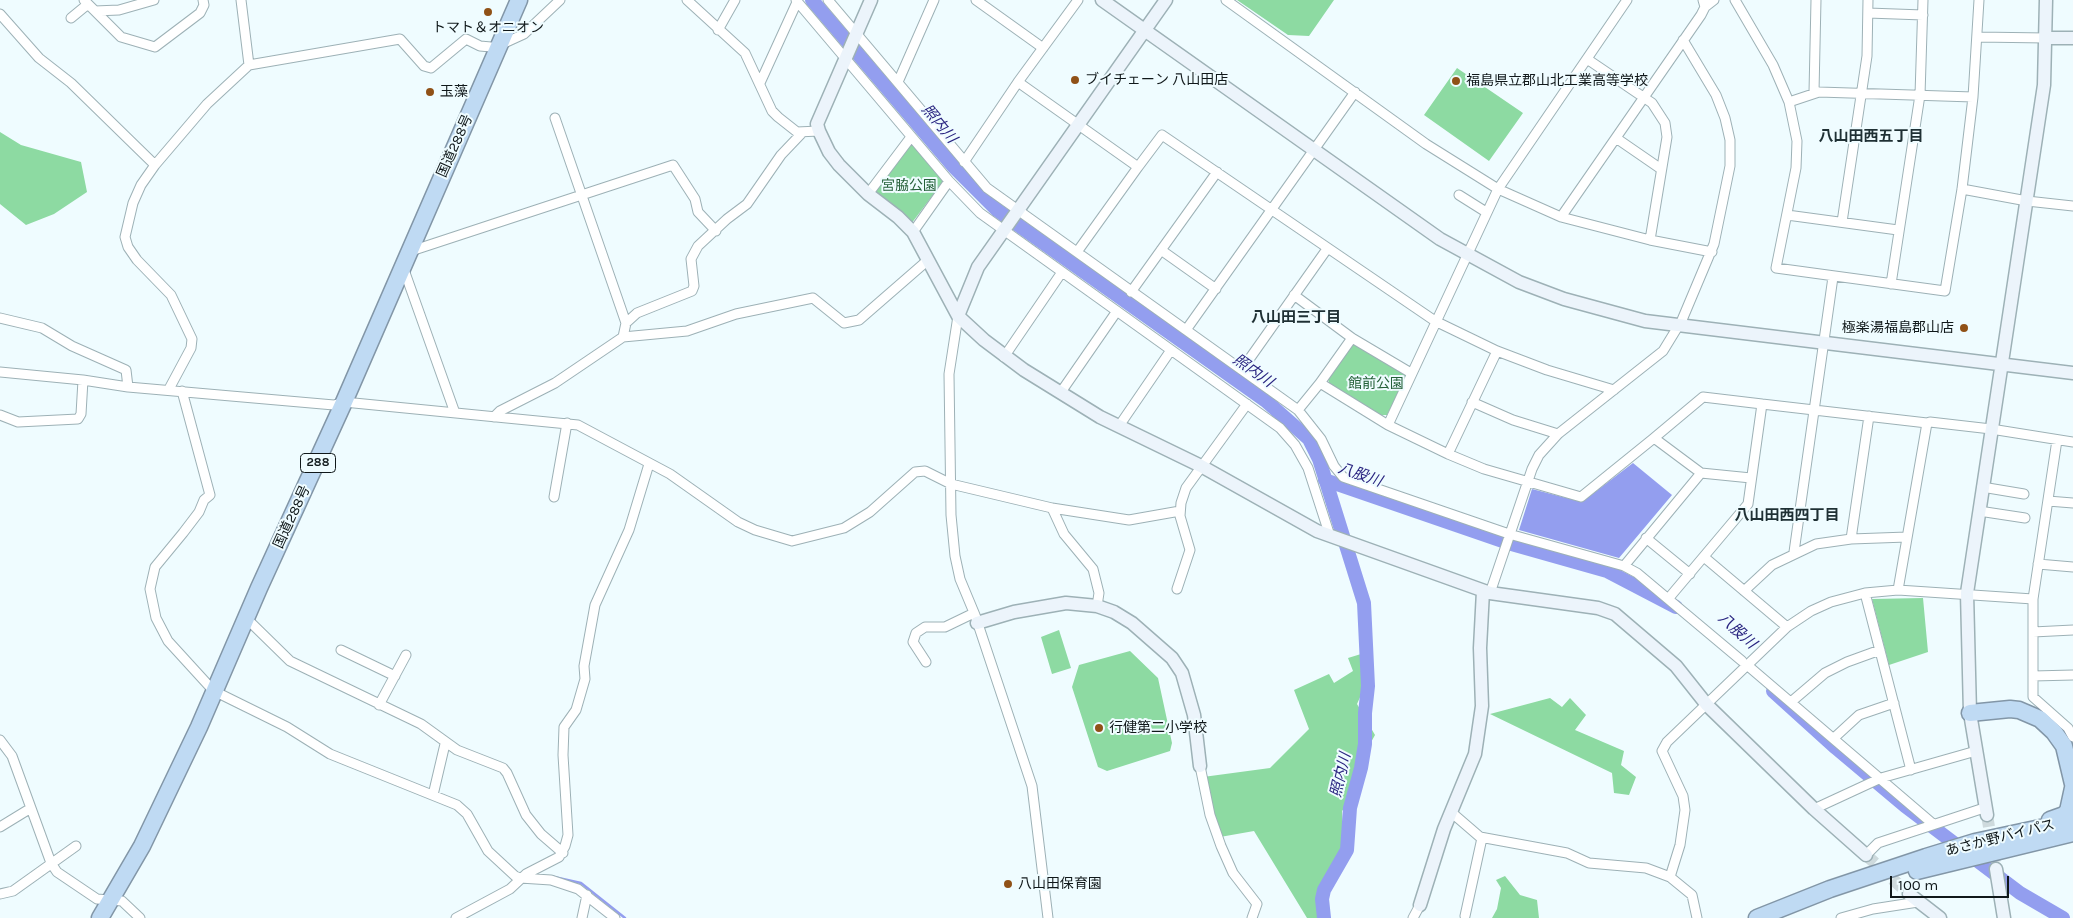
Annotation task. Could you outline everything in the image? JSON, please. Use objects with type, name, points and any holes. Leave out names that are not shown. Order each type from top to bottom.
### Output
[{"type":"highway","name":"国道288号","points":[[100,918],[168,794],[212,689],[405,258],[495,46],[512,0]]},
{"type":"highway","name":"国道288号","points":[[339,404],[356,360],[441,166],[495,46],[519,0]]},
{"type":"highway","points":[[1970,712],[2019,710],[2040,719],[2064,746],[2073,784]]},
{"type":"highway","points":[[2073,788],[2070,807],[2064,815],[2056,819],[2014,826],[1945,845],[1929,862],[1949,868],[1985,858],[2073,840]]},
{"type":"highway","name":"あさか野バイパス","points":[[1787,918],[1984,840],[2073,821]]},
{"type":"highway","name":"あさか野バイパス","points":[[1758,918],[1830,889],[1929,862],[2073,833]]},
{"type":"highway","name":"国道288号","points":[[94,918],[108,901]]},
{"type":"street","points":[[71,18],[89,5],[119,10],[154,0]]},
{"type":"street","points":[[89,5],[121,37],[155,47],[200,13],[204,5],[203,0]]},
{"type":"street","points":[[241,0],[248,65]]},
{"type":"street","points":[[169,389],[191,348],[192,340],[171,295],[137,260],[128,247],[125,236],[136,194],[155,165],[207,104],[248,65],[400,39],[424,66],[431,68],[466,39],[480,46],[495,46],[524,34],[560,0]]},
{"type":"street","points":[[687,0],[745,53],[775,114],[787,126],[801,134]]},
{"type":"street","points":[[718,30],[735,0]]},
{"type":"street","points":[[828,0],[987,188],[1131,292],[1243,368],[1298,410],[1321,439],[1334,466],[1343,477],[1509,534],[1624,566],[1637,573],[1834,738],[1933,824]]},
{"type":"street","points":[[872,0],[817,124],[819,131],[829,152],[868,194],[898,217],[913,232],[958,316],[1004,356],[1118,426],[1201,466],[1330,536],[1486,592],[1512,598],[1577,604],[1610,612],[1622,619],[1676,666],[1707,705],[1814,809],[1866,855],[1878,843],[1933,824],[1986,812],[1970,712],[1967,593],[2044,85],[2046,0]]},
{"type":"street","points":[[898,82],[934,0]]},
{"type":"street","points":[[976,0],[1043,48]]},
{"type":"street","points":[[964,162],[1018,82],[1078,0]]},
{"type":"street","points":[[1102,0],[1313,150],[1466,255],[1518,282],[1564,299],[1645,321],[2073,373]]},
{"type":"street","points":[[1048,918],[1032,786],[976,618],[957,568],[951,484],[949,374],[958,316],[972,279],[1002,231],[1166,0]]},
{"type":"street","points":[[1226,0],[1426,144],[1498,189],[1561,217],[1650,240],[1712,252]]},
{"type":"street","points":[[1388,425],[1498,189],[1627,0]]},
{"type":"street","points":[[1561,217],[1683,40],[1704,4],[1714,0]]},
{"type":"street","points":[[1735,0],[1773,65],[1789,102],[1797,140],[1796,168],[1776,268],[1833,277],[1945,290],[1962,189],[1973,97],[1979,0]]},
{"type":"street","points":[[1814,92],[1816,0]]},
{"type":"street","points":[[1842,222],[1863,94],[1867,56],[1868,0]]},
{"type":"street","points":[[1891,284],[1920,95],[1923,0]]},
{"type":"street","points":[[760,83],[796,1],[949,181],[980,213],[1002,231],[1280,428],[1302,457],[1313,481],[1330,536]]},
{"type":"street","points":[[1868,13],[1923,15]]},
{"type":"street","points":[[0,14],[39,58],[71,83],[155,165]]},
{"type":"street","points":[[1978,37],[2073,38]]},
{"type":"street","points":[[1413,918],[1420,905],[1451,812],[1470,768],[1482,706],[1480,648],[1486,592],[1539,455],[1558,434],[1663,351],[1679,326],[1712,252],[1730,166],[1730,140],[1725,118],[1716,95],[1683,40]]},
{"type":"street","points":[[1587,59],[1652,102],[1665,123],[1667,137],[1650,240]]},
{"type":"street","points":[[1018,82],[1138,167]]},
{"type":"street","points":[[1186,330],[1355,92]]},
{"type":"street","points":[[1789,102],[1814,92],[1973,97]]},
{"type":"street","points":[[555,118],[626,323],[623,337]]},
{"type":"street","points":[[626,323],[637,313],[692,291],[694,286],[692,256],[698,246],[727,219],[747,204],[781,155],[801,134],[819,131]]},
{"type":"street","points":[[1077,252],[1162,135],[1326,249],[1435,321],[1497,351],[1547,370],[1614,390]]},
{"type":"street","points":[[868,194],[911,137]]},
{"type":"street","points":[[1616,138],[1661,169]]},
{"type":"street","points":[[455,414],[405,258],[673,165],[695,199],[698,212],[716,231]]},
{"type":"street","points":[[1131,292],[1217,172]]},
{"type":"street","points":[[913,232],[949,181]]},
{"type":"street","points":[[1962,189],[2027,201],[2073,206]]},
{"type":"street","points":[[1459,195],[1486,212]]},
{"type":"street","points":[[1787,215],[1898,230]]},
{"type":"street","points":[[1243,368],[1326,249]]},
{"type":"street","points":[[1161,250],[1216,289]]},
{"type":"street","points":[[494,417],[500,411],[555,383],[623,337],[687,330],[736,314],[813,298],[844,323],[859,320],[928,260]]},
{"type":"street","points":[[1004,356],[1062,272]]},
{"type":"street","points":[[1794,552],[1816,409],[1833,277]]},
{"type":"street","points":[[1294,295],[1352,338],[1411,373]]},
{"type":"street","points":[[1061,392],[1117,311]]},
{"type":"street","points":[[0,318],[42,328],[72,346],[126,370],[128,386]]},
{"type":"street","points":[[1298,410],[1352,338]]},
{"type":"street","points":[[1118,426],[1171,350]]},
{"type":"street","points":[[1448,454],[1497,351]]},
{"type":"street","points":[[0,372],[182,391],[567,423],[588,429],[670,474],[738,522],[755,530],[792,540],[844,528],[870,512],[915,472],[925,471],[951,484],[1052,508],[1129,520],[1180,511]]},
{"type":"street","points":[[0,415],[18,422],[78,419],[81,414],[83,380]]},
{"type":"street","points":[[1320,383],[1388,425],[1448,454],[1528,482],[1581,497],[1702,396],[1991,429],[2073,442]]},
{"type":"street","points":[[182,391],[210,495],[204,500],[199,512],[183,533],[154,567],[150,589],[160,629],[190,668],[212,689],[287,726],[330,754],[462,808],[476,827],[488,851],[515,876],[550,880],[578,889],[615,918]]},
{"type":"street","points":[[1472,402],[1513,420],[1558,434]]},
{"type":"street","points":[[1177,589],[1190,550],[1180,511],[1186,488],[1247,404]]},
{"type":"street","points":[[1668,599],[1748,504],[1762,404]]},
{"type":"street","points":[[1851,538],[1869,416]]},
{"type":"street","points":[[554,497],[567,423]]},
{"type":"street","points":[[1898,590],[1927,423]]},
{"type":"street","points":[[1654,438],[1701,473],[1751,478]]},
{"type":"street","points":[[2057,440],[2033,599],[2034,699],[2054,714],[2068,728],[2073,737]]},
{"type":"street","points":[[456,918],[510,889],[520,878],[559,857],[562,853],[568,835],[563,755],[564,727],[576,710],[585,679],[584,666],[595,605],[629,530],[649,464]]},
{"type":"street","points":[[1624,566],[1701,473]]},
{"type":"street","points":[[1982,487],[2024,494]]},
{"type":"street","points":[[2048,501],[2073,503]]},
{"type":"street","points":[[1052,508],[1064,534],[1094,569],[1099,593],[1097,606]]},
{"type":"street","points":[[1979,511],[2025,518]]},
{"type":"street","points":[[1744,590],[1772,565],[1794,552],[1816,544],[1851,538],[1907,537]]},
{"type":"street","points":[[1646,538],[1690,574]]},
{"type":"street","points":[[1704,557],[1787,627]]},
{"type":"street","points":[[2038,564],[2073,568]]},
{"type":"street","points":[[1670,876],[1680,846],[1685,810],[1683,796],[1662,748],[1707,705],[1745,663],[1787,627],[1816,608],[1865,593],[1898,590],[1967,593],[2033,599]]},
{"type":"street","points":[[1865,593],[1911,770]]},
{"type":"street","points":[[926,662],[913,642],[916,633],[925,627],[945,627],[976,618],[1066,603],[1097,606],[1132,623],[1178,666],[1188,687],[1194,715],[1200,766],[1210,815],[1233,873],[1257,904],[1252,918]]},
{"type":"street","points":[[245,617],[287,659],[421,724],[445,744],[506,770],[526,815],[541,834],[562,853]]},
{"type":"street","points":[[2033,632],[2073,630]]},
{"type":"street","points":[[341,650],[395,676]]},
{"type":"street","points":[[1791,702],[1825,674],[1880,650]]},
{"type":"street","points":[[379,705],[406,655]]},
{"type":"street","points":[[2033,676],[2073,675]]},
{"type":"street","points":[[1834,738],[1859,715],[1894,703]]},
{"type":"street","points":[[0,740],[12,756],[51,863],[57,872],[97,900],[122,901],[140,918]]},
{"type":"street","points":[[433,795],[445,744]]},
{"type":"street","points":[[1814,809],[1881,778],[1976,751]]},
{"type":"street","points":[[0,827],[31,808]]},
{"type":"street","points":[[1451,812],[1482,838],[1537,846],[1567,853],[1590,862],[1629,865],[1670,876],[1692,895],[1697,917]]},
{"type":"street","points":[[1465,916],[1482,838]]},
{"type":"street","points":[[0,894],[13,891],[76,846]]},
{"type":"street","points":[[1996,869],[2004,918]]},
{"type":"street","points":[[582,918],[587,895]]},
{"type":"street","points":[[1841,918],[1913,898],[1940,918]]},
{"type":"green space","points":[[1237,0],[1334,0],[1309,36],[1288,35]]},
{"type":"green space","points":[[1457,68],[1523,113],[1489,161],[1424,115]]},
{"type":"green space","points":[[0,132],[21,145],[81,162],[87,192],[54,214],[26,225],[0,204]]},
{"type":"green space","name":"宮脇公園","points":[[908,144],[912,144],[942,179],[942,183],[911,224],[875,194],[876,189]]},
{"type":"green space","name":"館前公園","points":[[1351,345],[1355,345],[1406,377],[1387,415],[1381,415],[1329,383],[1328,378]]},
{"type":"green space","points":[[1923,598],[1928,652],[1889,665],[1872,599]]},
{"type":"green space","points":[[1059,630],[1071,668],[1052,674],[1041,637]]},
{"type":"green space","points":[[1130,651],[1158,678],[1172,743],[1170,751],[1107,771],[1098,767],[1072,687],[1079,665]]},
{"type":"green space","points":[[1361,654],[1366,684],[1357,704],[1375,735],[1360,762],[1347,805],[1342,811],[1344,851],[1325,897],[1327,918],[1307,918],[1254,831],[1220,837],[1203,777],[1270,768],[1309,729],[1294,690],[1329,674],[1334,683],[1353,671],[1348,658]]},
{"type":"green space","points":[[1550,698],[1562,707],[1570,698],[1586,715],[1575,730],[1624,751],[1621,765],[1636,777],[1629,795],[1614,793],[1612,773],[1490,714]]},
{"type":"green space","points":[[1505,876],[1520,895],[1537,900],[1539,918],[1492,918],[1497,909],[1501,888],[1496,880]]},
{"type":"water","points":[[1633,463],[1672,495],[1619,558],[1519,530],[1532,489],[1582,502]]},
{"type":"waterway","name":"照内川","points":[[812,0],[953,166],[997,210],[1266,401],[1309,439],[1319,459],[1364,603],[1368,686],[1365,713],[1365,744],[1361,768],[1350,808],[1347,850],[1324,890],[1322,899],[1324,918]]},
{"type":"waterway","name":"八股川","points":[[1325,480],[1508,543],[1607,571],[1676,607]]},
{"type":"waterway","name":"八股川","points":[[1773,691],[1836,748],[1905,806],[2020,893],[2063,918]]},
{"type":"waterway","points":[[554,877],[581,883],[625,918]]},
{"type":"tunnel","points":[[1987,815],[1996,869]]},
{"type":"tunnel","points":[[1866,855],[1909,894]]},
{"type":"place","name":"トマト＆オニオン","points":[[488,12]]},
{"type":"place","name":"ブイチェーン 八山田店","points":[[1075,80]]},
{"type":"place","name":"福島県立郡山北工業高等学校","points":[[1456,81]]},
{"type":"place","name":"玉藻","points":[[430,92]]},
{"type":"place","name":"極楽湯福島郡山店","points":[[1964,328]]},
{"type":"place","name":"行健第二小学校","points":[[1099,728]]},
{"type":"place","name":"八山田保育園","points":[[1008,884]]},
{"type":"district","name":"八山田西五丁目","points":[[1871,137]]},
{"type":"district","name":"八山田三丁目","points":[[1296,318]]},
{"type":"district","name":"八山田西四丁目","points":[[1787,516]]}]
